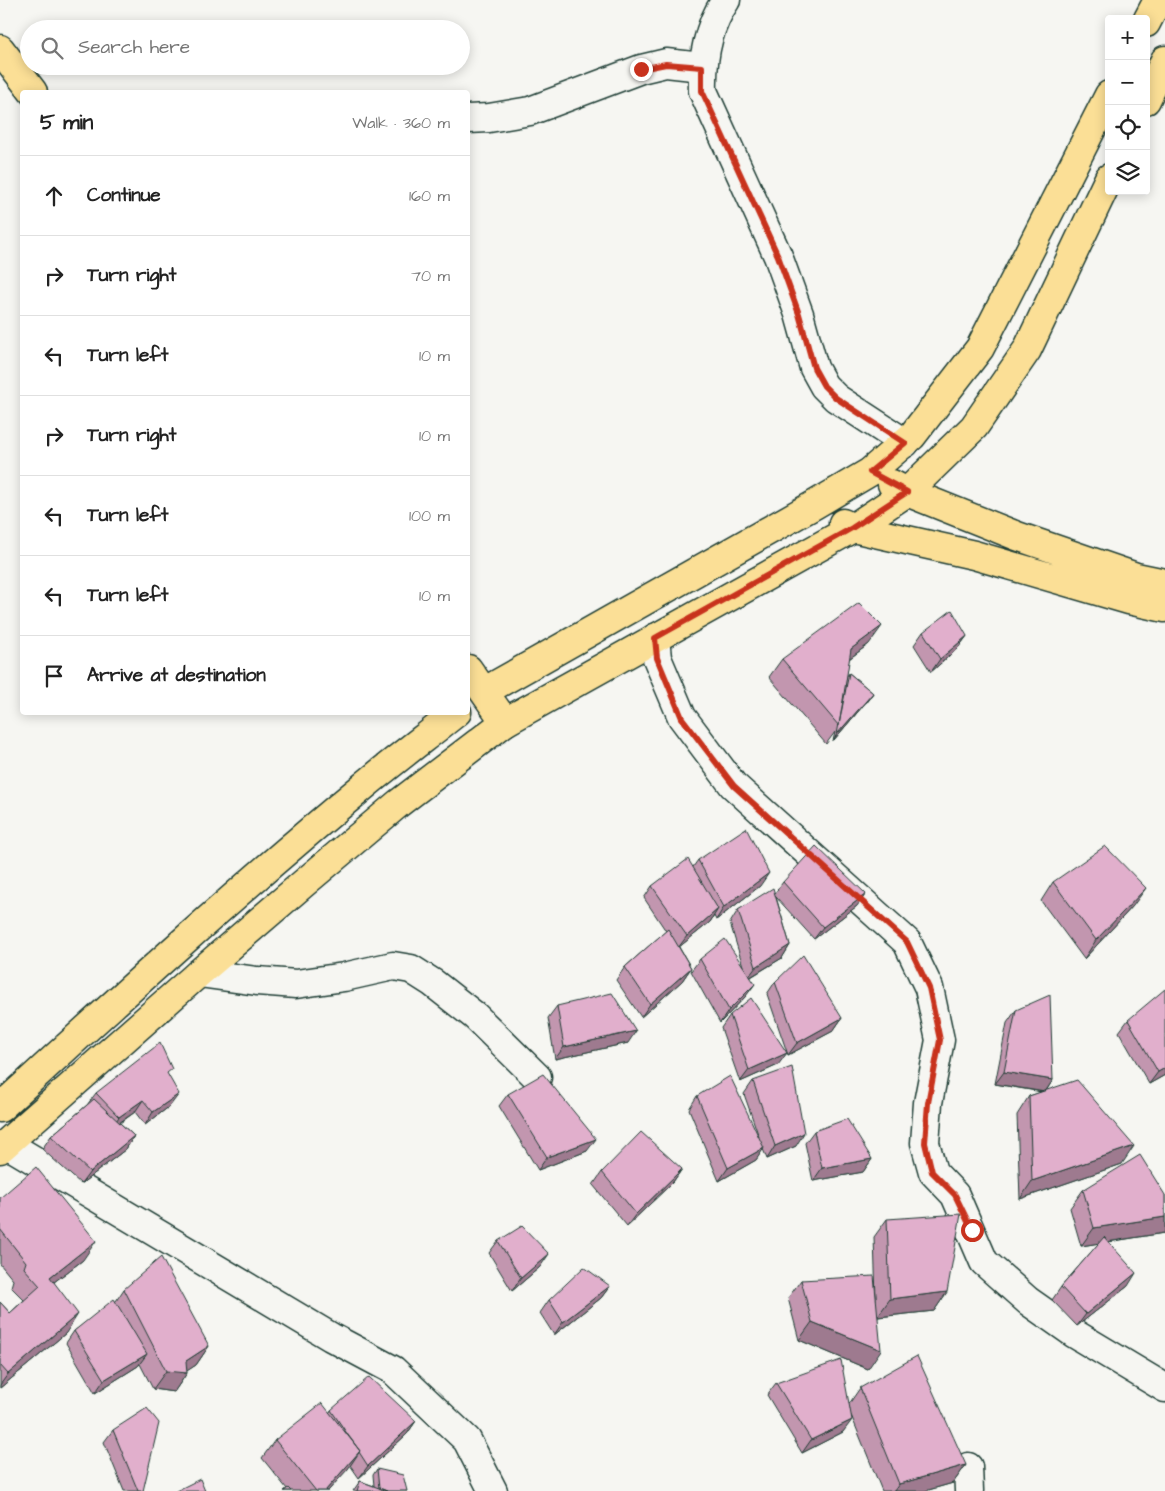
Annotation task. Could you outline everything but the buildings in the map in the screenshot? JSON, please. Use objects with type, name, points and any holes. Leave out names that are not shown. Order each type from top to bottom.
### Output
[{"type":"main road","points":[[1150,15],[1158,0]]},
{"type":"main road","points":[[0,49],[31,90]]},
{"type":"main road","points":[[1150,92],[1165,60]]},
{"type":"main road","points":[[476,698],[870,472],[905,443],[980,348],[1105,103]]},
{"type":"main road","points":[[3,1147],[199,973],[399,803],[505,722],[852,528],[907,492],[974,428],[1027,350],[1105,186]]},
{"type":"main road","points":[[870,472],[907,492],[1017,536],[1136,577],[1165,583]]},
{"type":"main road","points":[[814,505],[852,528],[974,555],[1129,600],[1165,608]]},
{"type":"main road","points":[[470,676],[476,698],[505,722]]},
{"type":"main road","points":[[0,1108],[169,955],[336,810],[453,715]]},
{"type":"street","points":[[726,0],[716,18],[702,67],[702,91],[778,256],[799,314],[814,368],[824,386],[836,398],[905,443]]},
{"type":"street","points":[[470,119],[489,118],[530,111],[641,69],[666,64],[702,67]]},
{"type":"street","points":[[655,638],[657,658],[682,718],[734,786],[907,942],[929,988],[940,1040],[928,1103],[925,1143],[932,1172],[955,1195],[984,1262],[1036,1307],[1075,1334],[1165,1388]]},
{"type":"street","points":[[199,973],[296,984],[393,966],[411,969],[433,983],[475,1016],[537,1077]]},
{"type":"street","points":[[3,1147],[331,1337],[394,1370],[467,1440],[493,1491]]},
{"type":"route","points":[[641,69],[666,64],[702,67],[702,91],[778,256],[799,314],[814,368],[824,386],[836,398],[905,443],[870,472],[907,492],[852,528],[655,638],[657,658],[682,718],[734,786],[907,942],[929,988],[940,1040],[928,1103],[925,1143],[932,1172],[955,1195],[972,1230]]}]
